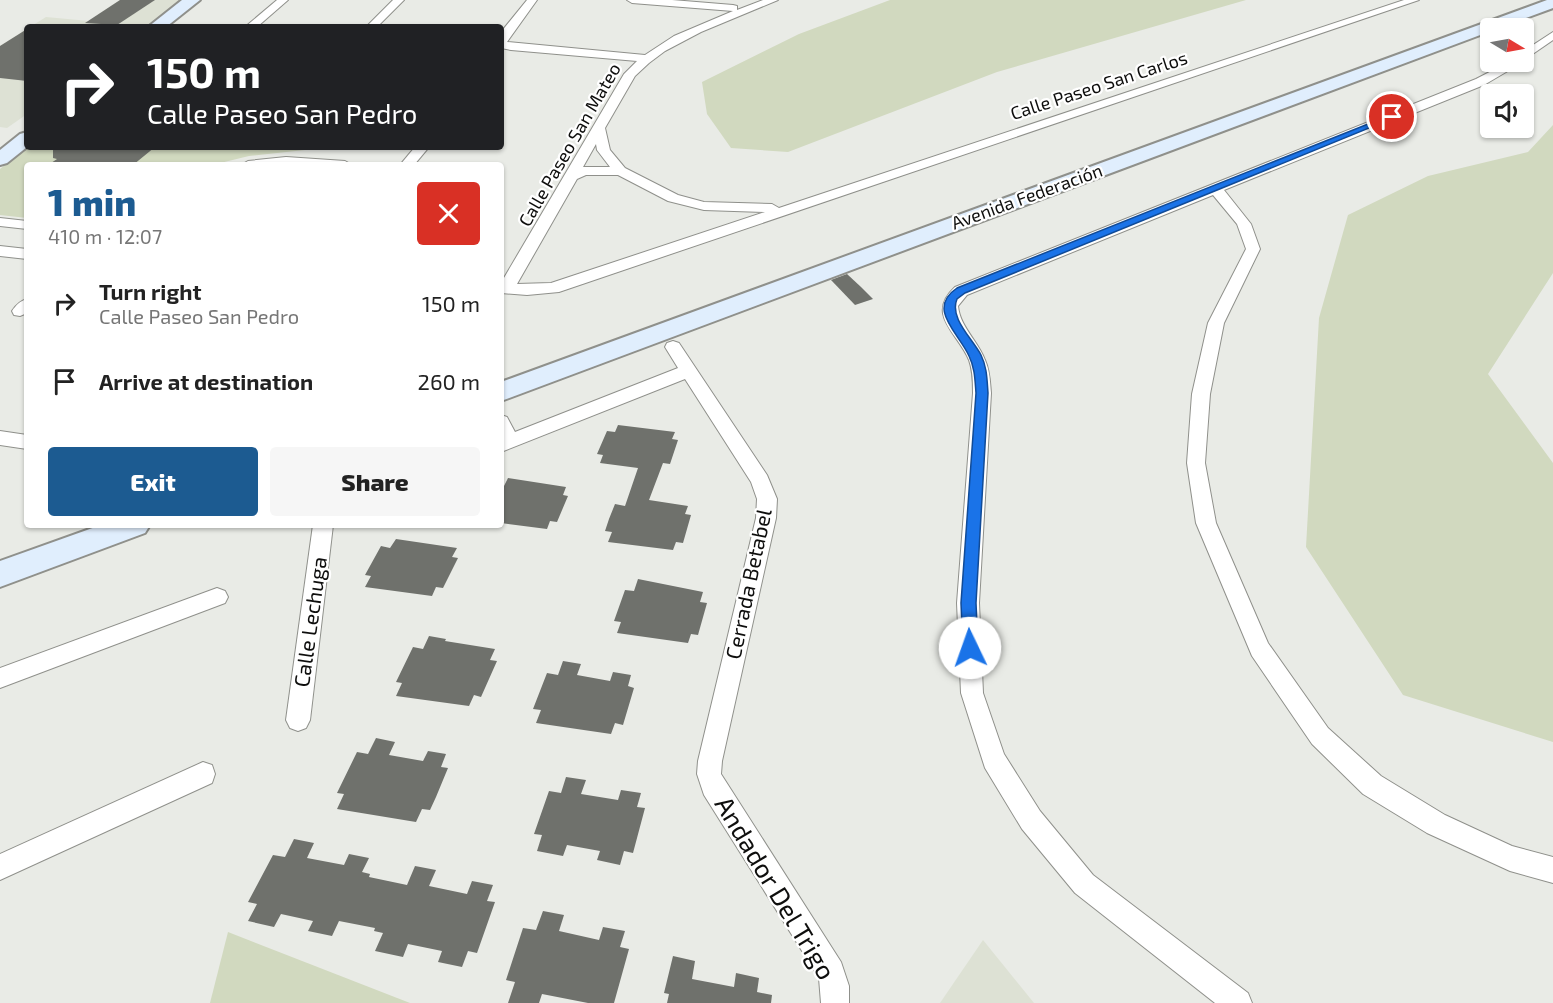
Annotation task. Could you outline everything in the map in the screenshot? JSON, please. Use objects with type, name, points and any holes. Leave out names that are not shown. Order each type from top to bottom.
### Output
[{"type":"main road","points":[[160,24],[192,0]]},
{"type":"main road","points":[[176,24],[208,0]]},
{"type":"main road","name":"Avenida Federación","points":[[504,391],[1553,3]]},
{"type":"main road","points":[[1,152],[24,126]]},
{"type":"main road","points":[[1,152],[24,140]]},
{"type":"main road","points":[[0,574],[127,528]]},
{"type":"street","points":[[254,24],[283,0]]},
{"type":"street","points":[[374,24],[399,0]]},
{"type":"street","points":[[504,36],[532,0]]},
{"type":"street","points":[[632,0],[734,8],[772,0]]},
{"type":"street","name":"Calle Paseo San Carlos","points":[[504,288],[534,290],[553,288],[1414,0]]},
{"type":"street","name":"Calle Paseo San Mateo","points":[[504,288],[630,74],[645,58],[734,8]]},
{"type":"street","points":[[1534,49],[1553,35]]},
{"type":"street","points":[[504,45],[645,58]]},
{"type":"street","points":[[1238,1003],[1084,884],[1031,820],[994,760],[972,693],[968,603],[982,393],[981,373],[975,356],[950,314],[949,304],[952,297],[961,291],[1480,82],[1498,72]]},
{"type":"street","name":"Calle Paseo San Carlos","points":[[599,128],[604,150],[620,171],[673,198],[704,206],[732,208],[796,206]]},
{"type":"street","points":[[410,162],[420,150]]},
{"type":"street","points":[[276,162],[301,162]]},
{"type":"street","points":[[571,176],[585,171],[620,171]]},
{"type":"street","points":[[1215,188],[1246,225],[1252,237],[1252,249],[1216,323],[1201,394],[1196,463],[1206,523],[1260,649],[1320,736],[1372,785],[1436,824],[1510,858],[1553,870]]},
{"type":"street","points":[[704,206],[711,216],[711,225],[707,235]]},
{"type":"street","points":[[0,222],[24,225]]},
{"type":"street","points":[[0,251],[24,254]]},
{"type":"street","name":"Cerrada Betabel","points":[[673,347],[760,480],[767,498],[766,518],[710,761],[710,774]]},
{"type":"street","points":[[506,443],[688,371]]},
{"type":"street","points":[[0,438],[24,442]]},
{"type":"street","name":"Calle Lechuga","points":[[298,720],[323,528]]},
{"type":"street","points":[[0,678],[217,597]]},
{"type":"street","points":[[0,867],[203,774]]},
{"type":"street","name":"Andador Del Trigo","points":[[710,774],[713,786],[831,972],[835,986],[835,1003]]},
{"type":"shaded area","points":[[120,0],[183,0],[150,24],[35,24],[46,17],[89,21]]},
{"type":"shaded area","points":[[24,31],[24,116],[7,128],[0,127],[0,46]]},
{"type":"shaded area","points":[[983,940],[1034,1003],[940,1003]]},
{"type":"green space","points":[[890,0],[1246,0],[997,72],[788,152],[731,148],[707,114],[702,82],[799,34]]},
{"type":"green space","points":[[1553,125],[1553,273],[1488,374],[1553,463],[1553,742],[1403,695],[1306,547],[1319,318],[1348,215],[1428,176],[1528,152]]},
{"type":"green space","points":[[24,149],[305,150],[249,156],[224,162],[24,162],[24,218],[0,215],[0,169]]},
{"type":"green space","points":[[228,932],[410,1003],[210,1003]]},
{"type":"building","points":[[120,0],[155,0],[119,24],[85,23]]},
{"type":"building","points":[[24,31],[24,81],[0,78],[0,46]]},
{"type":"building","points":[[53,150],[151,150],[137,162],[52,162],[57,159],[53,158]]},
{"type":"building","points":[[847,274],[873,299],[855,305],[831,280]]},
{"type":"building","points":[[618,425],[675,432],[672,439],[678,440],[670,464],[663,463],[649,500],[688,506],[685,514],[691,515],[683,543],[676,542],[673,550],[608,542],[612,532],[605,531],[615,504],[625,506],[638,468],[600,463],[603,455],[597,454],[607,431],[615,432]]},
{"type":"building","points":[[508,478],[566,487],[563,495],[568,496],[557,522],[550,521],[547,529],[504,523],[504,486]]},
{"type":"building","points":[[396,539],[457,548],[452,557],[458,558],[443,588],[436,587],[432,596],[365,587],[371,576],[365,575],[381,546],[390,548]]},
{"type":"building","points":[[638,579],[703,592],[700,602],[707,603],[698,635],[691,634],[688,643],[617,633],[621,622],[614,621],[625,590],[634,591]]},
{"type":"building","points":[[429,636],[446,639],[445,641],[495,649],[490,660],[497,661],[481,697],[474,695],[469,706],[396,696],[402,683],[396,682],[413,647],[423,649]]},
{"type":"building","points":[[563,661],[581,664],[577,675],[610,681],[613,672],[631,675],[628,686],[634,688],[623,725],[615,723],[611,734],[536,723],[541,710],[533,709],[547,673],[558,675]]},
{"type":"building","points":[[376,738],[395,742],[389,755],[423,761],[428,751],[446,754],[441,767],[448,768],[436,797],[430,810],[422,809],[416,822],[337,809],[344,794],[337,793],[357,752],[368,754]]},
{"type":"building","points":[[566,777],[586,780],[581,794],[618,800],[621,790],[641,793],[637,807],[645,808],[633,853],[624,851],[620,865],[597,860],[600,851],[567,845],[563,856],[537,851],[542,835],[534,834],[549,791],[561,793]]},
{"type":"building","points":[[294,839],[314,843],[307,858],[344,865],[349,854],[369,858],[362,872],[370,874],[369,877],[407,885],[415,866],[436,870],[429,886],[467,894],[472,881],[493,885],[487,901],[495,902],[477,953],[468,951],[462,967],[438,962],[442,951],[408,944],[403,957],[375,951],[383,933],[374,931],[375,928],[339,921],[332,936],[308,931],[313,921],[281,914],[274,927],[248,921],[257,904],[248,902],[273,855],[285,857]]},
{"type":"building","points":[[543,911],[564,915],[559,931],[599,940],[603,927],[625,931],[620,947],[629,949],[614,1003],[588,1003],[542,994],[539,1003],[508,1003],[515,982],[506,980],[523,928],[536,930]]},
{"type":"building","points":[[673,956],[695,961],[692,979],[734,987],[736,973],[759,978],[757,992],[772,995],[771,1003],[667,1003],[669,994],[664,993]]},
{"type":"route","points":[[970,648],[968,603],[982,393],[981,373],[975,356],[950,314],[949,304],[952,297],[961,291],[1392,117]]}]
